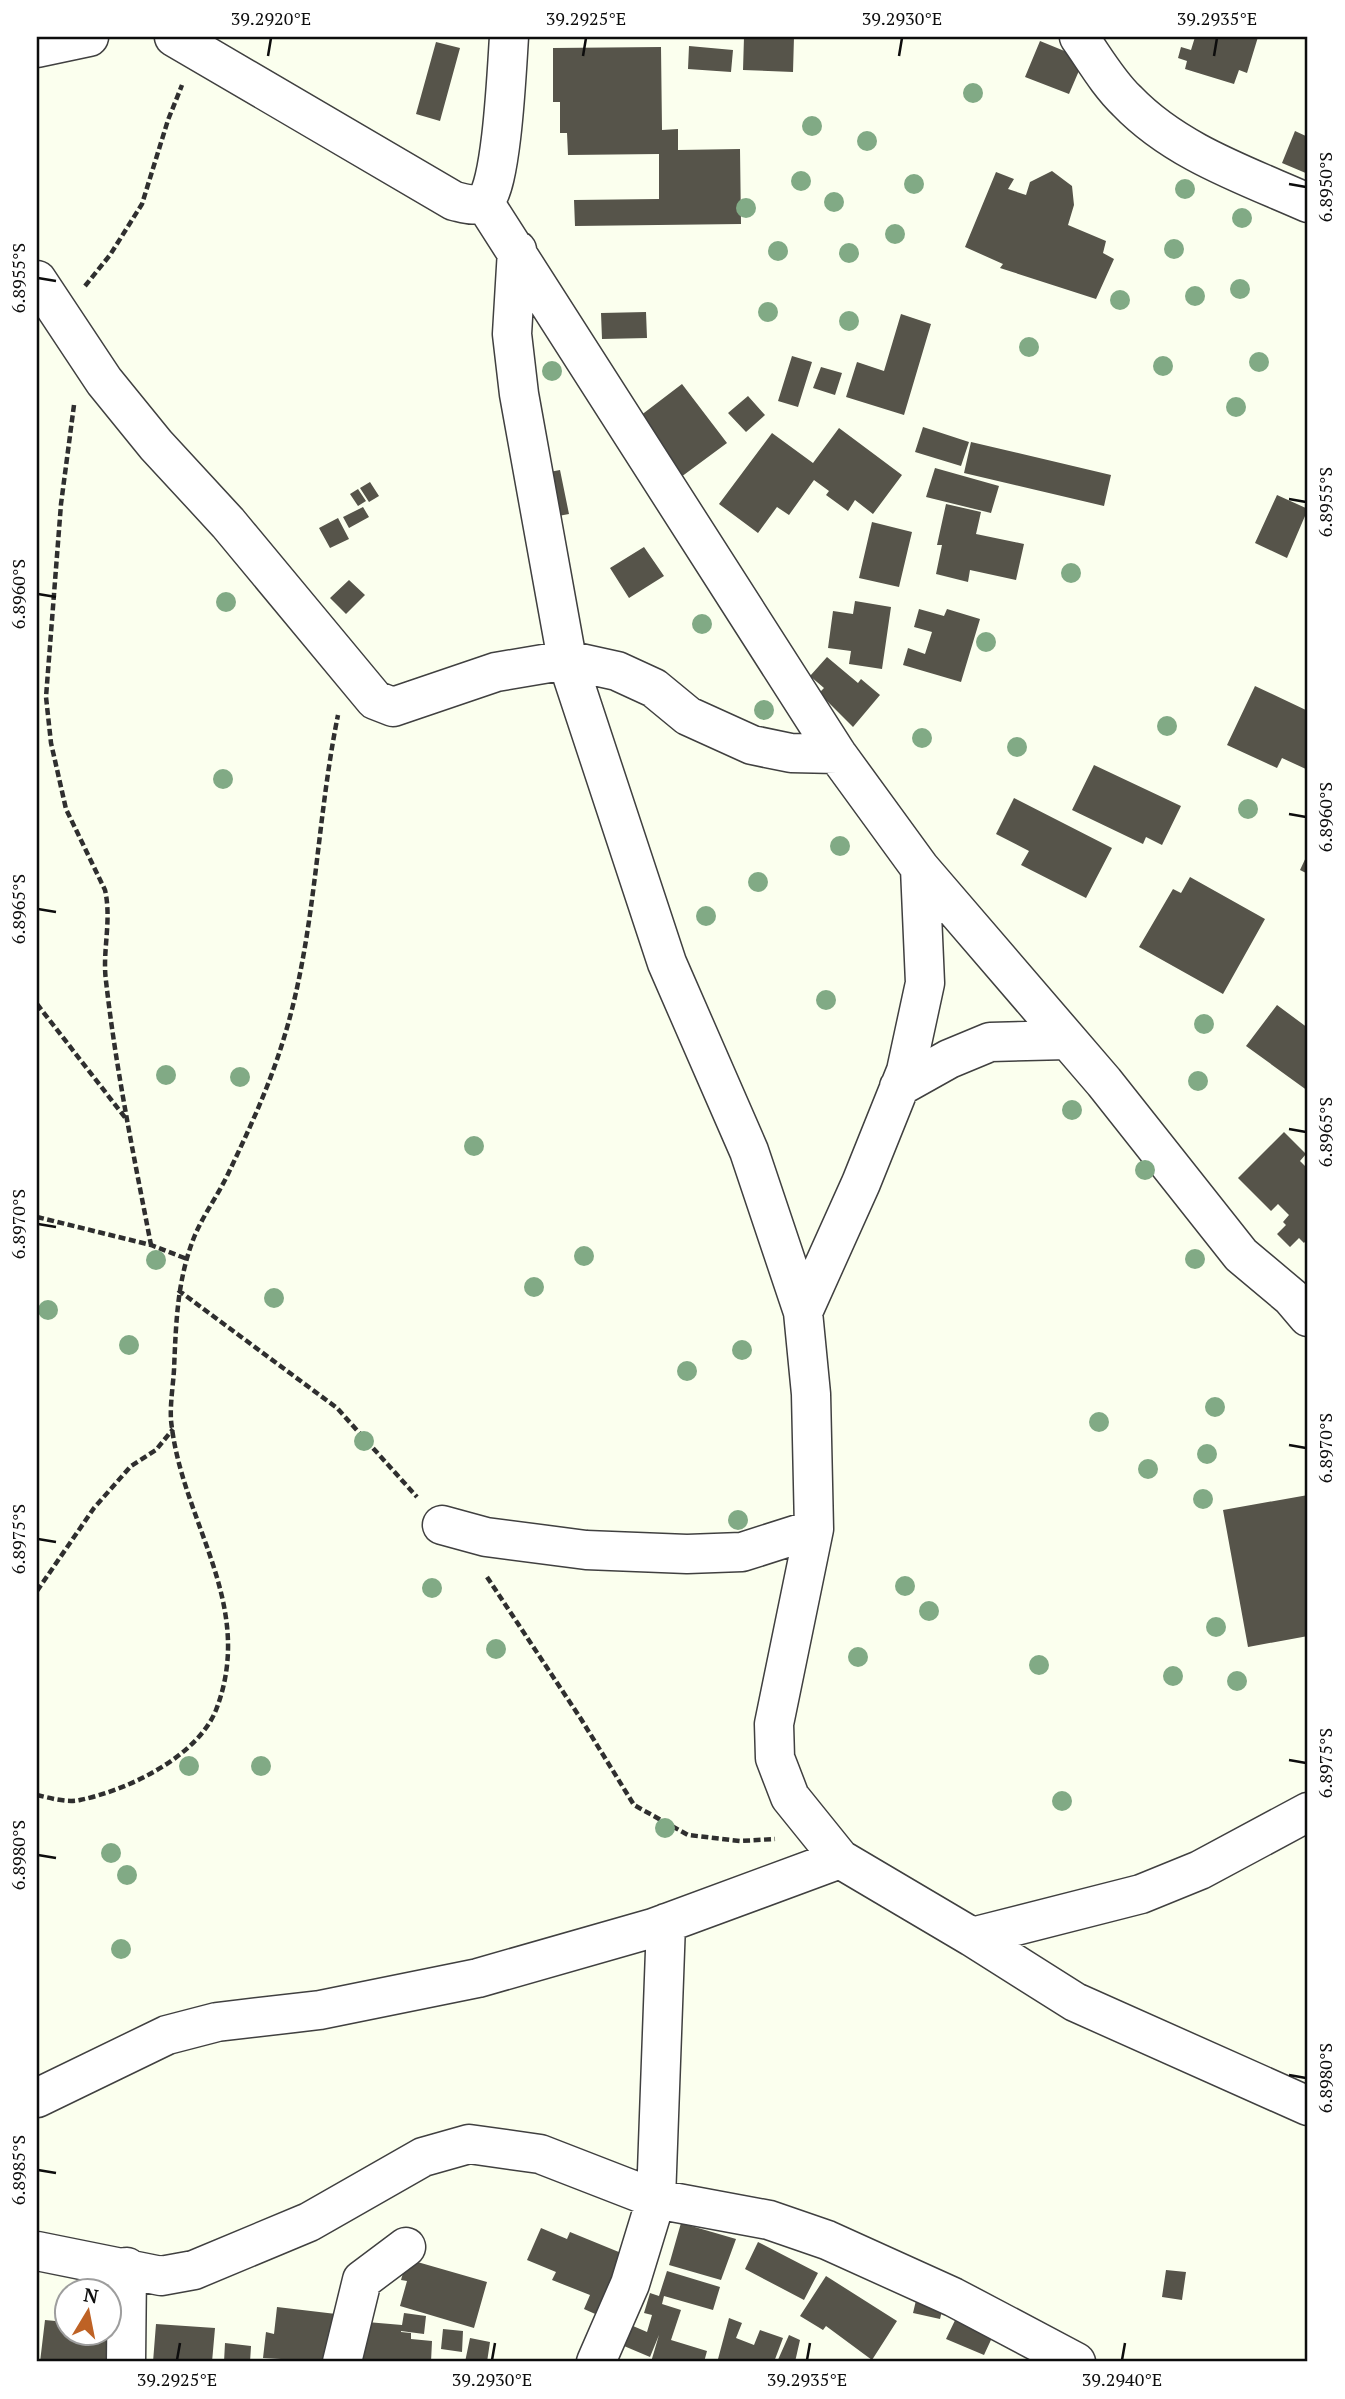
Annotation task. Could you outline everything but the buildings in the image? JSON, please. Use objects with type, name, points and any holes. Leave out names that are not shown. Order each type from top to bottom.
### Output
[{"type":"street","points":[[37,48],[89,37]]},
{"type":"street","points":[[189,46],[454,201],[475,205],[484,202],[492,191],[498,160],[509,37]]},
{"type":"street","points":[[1079,37],[1126,101],[1167,136],[1203,156],[1308,203]]},
{"type":"street","points":[[484,202],[836,754],[920,867],[1068,1040],[1241,1255],[1292,1297],[1308,1317]]},
{"type":"street","points":[[517,250],[512,334],[519,394],[567,660],[667,963],[749,1151],[803,1312],[811,1394],[814,1528],[774,1724],[775,1758],[790,1797],[830,1848],[1074,2002],[1308,2106]]},
{"type":"street","points":[[37,280],[104,381],[156,445],[228,523],[375,699],[393,706],[496,672],[567,660],[630,677],[654,688],[688,716],[752,745],[791,753],[836,754]]},
{"type":"street","points":[[803,1312],[861,1182],[899,1087],[921,1011],[925,982],[920,867]]},
{"type":"street","points":[[899,1087],[948,1059],[990,1042],[1068,1040]]},
{"type":"street","points":[[442,1525],[486,1537],[586,1550],[687,1554],[742,1552],[776,1543],[814,1528]]},
{"type":"street","points":[[972,1937],[1141,1894],[1200,1870],[1308,1812]]},
{"type":"street","points":[[37,2098],[167,2035],[217,2022],[320,2010],[478,1978],[666,1923],[830,1848]]},
{"type":"street","points":[[596,2362],[630,2284],[656,2199],[666,1923]]},
{"type":"street","points":[[37,2251],[63,2259],[127,2267],[161,2276],[214,2264],[309,2222],[423,2157],[469,2144],[540,2154],[656,2199],[769,2220],[827,2240],[953,2297],[1076,2362]]},
{"type":"street","points":[[341,2362],[362,2280],[406,2247]]},
{"type":"street","points":[[126,2362],[127,2267]]},
{"type":"path","points":[[60,317],[110,255],[142,204],[168,120],[184,82],[189,46]]},
{"type":"path","points":[[74,399],[61,504],[46,697],[66,809],[96,870],[108,904],[105,976],[151,1245]]},
{"type":"path","points":[[37,1795],[77,1801],[122,1786],[184,1754],[202,1735],[215,1710],[230,1659],[229,1626],[214,1567],[183,1475],[173,1429],[178,1290],[195,1235],[227,1176],[283,1040],[310,908],[330,751],[348,668]]},
{"type":"path","points":[[37,1004],[128,1121]]},
{"type":"path","points":[[37,1217],[151,1245],[188,1259]]},
{"type":"path","points":[[178,1290],[337,1408],[442,1525],[496,1587],[634,1805],[688,1835],[830,1848]]},
{"type":"path","points":[[37,1591],[94,1508],[131,1466],[156,1450],[173,1429]]}]
